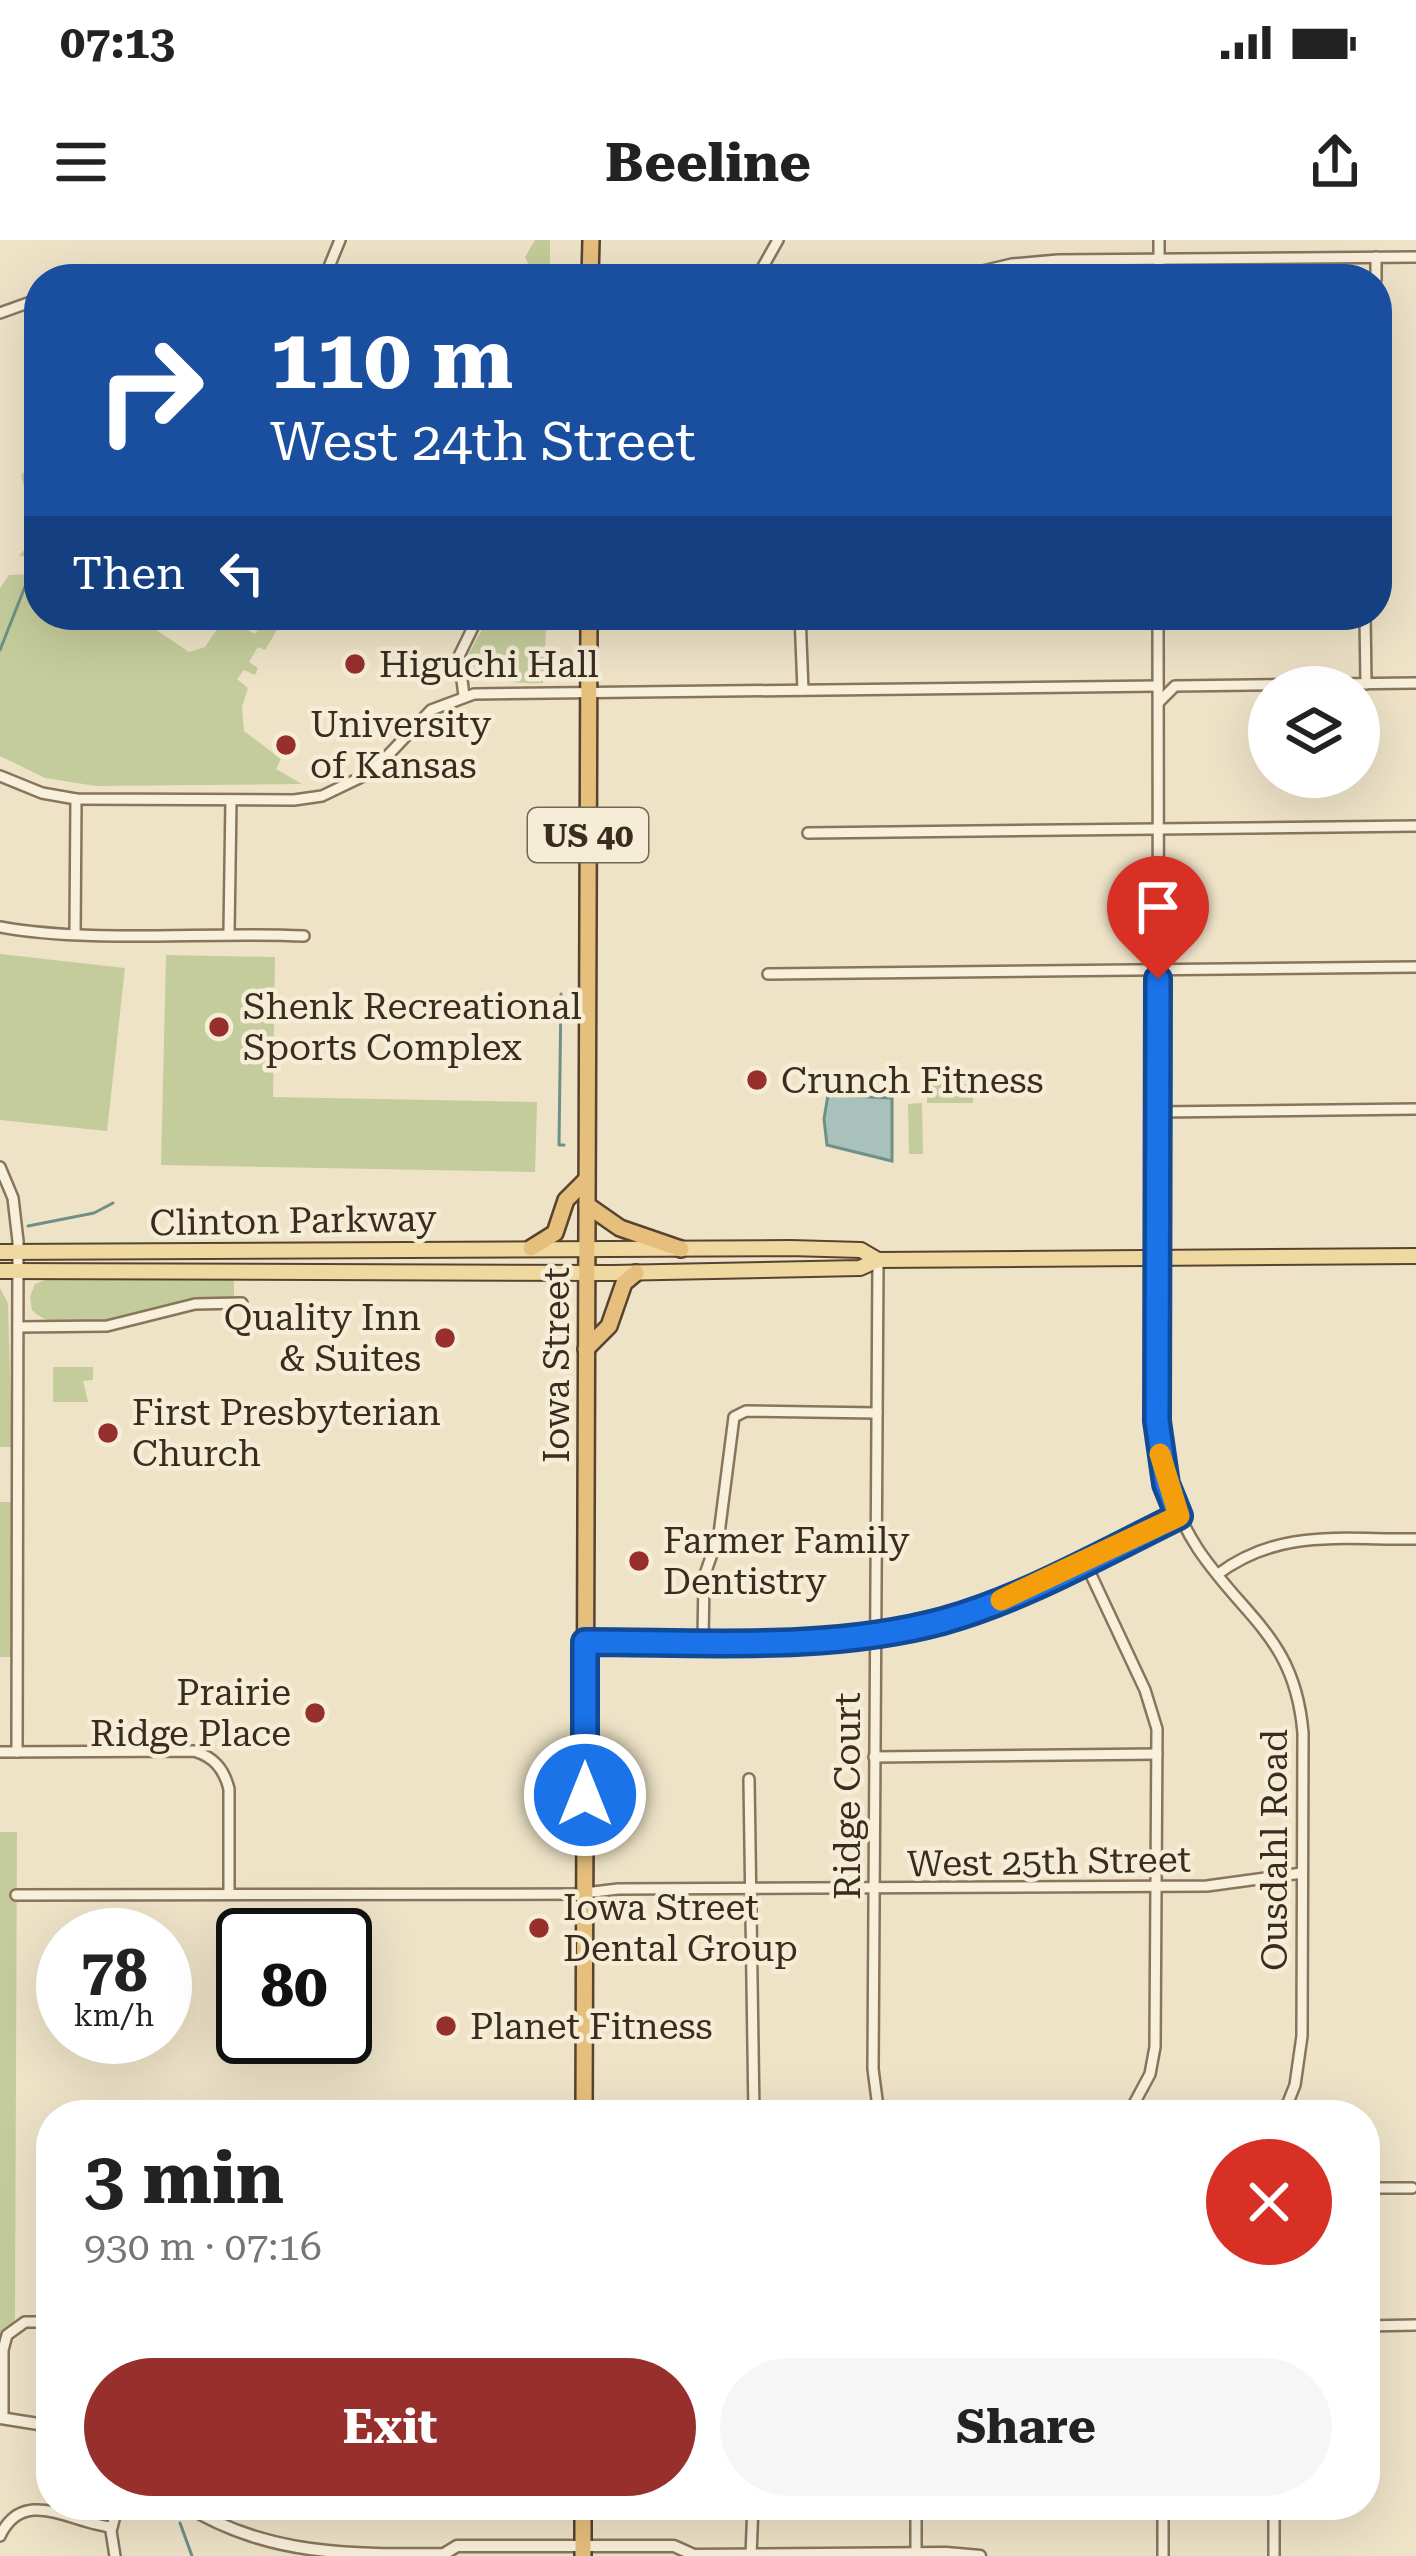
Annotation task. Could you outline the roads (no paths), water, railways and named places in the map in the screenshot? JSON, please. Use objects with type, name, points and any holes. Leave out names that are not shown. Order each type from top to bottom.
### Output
[{"type":"highway","name":"Iowa Street","points":[[584,2100],[589,630]]},
{"type":"highway","points":[[531,1249],[555,1233],[566,1201],[587,1179]]},
{"type":"highway","points":[[587,1205],[609,1223],[682,1249]]},
{"type":"highway","points":[[586,1349],[609,1326],[624,1283],[636,1273]]},
{"type":"highway","points":[[583,2551],[584,2520]]},
{"type":"main road","name":"Clinton Parkway","points":[[0,1252],[861,1250],[878,1260]]},
{"type":"main road","points":[[878,1260],[1416,1256]]},
{"type":"main road","name":"Clinton Parkway","points":[[0,1271],[636,1273],[860,1268],[878,1260]]},
{"type":"street","points":[[1159,240],[1159,264]]},
{"type":"street","points":[[1022,264],[1416,256]]},
{"type":"street","points":[[1376,257],[1376,264]]},
{"type":"street","points":[[464,696],[459,656],[472,630]]},
{"type":"street","points":[[801,630],[803,690]]},
{"type":"street","name":"Ousdahl Road","points":[[1158,630],[1159,1444],[1166,1484],[1179,1516],[1218,1574],[1274,1640],[1295,1687],[1303,1733],[1301,2051],[1289,2100]]},
{"type":"street","points":[[1365,630],[1366,666]]},
{"type":"street","points":[[1158,673],[1175,686],[1248,685]]},
{"type":"street","points":[[1380,684],[1416,683]]},
{"type":"street","points":[[0,776],[42,793],[76,799],[308,799],[340,790],[386,760],[431,710],[464,696],[1158,686]]},
{"type":"street","points":[[1158,703],[1175,686]]},
{"type":"street","points":[[75,934],[76,799]]},
{"type":"street","points":[[230,932],[231,800]]},
{"type":"street","points":[[808,832],[1416,826]]},
{"type":"street","points":[[0,926],[75,934],[230,932],[304,937]]},
{"type":"street","points":[[768,974],[1416,968]]},
{"type":"street","points":[[1158,1112],[1416,1109]]},
{"type":"street","points":[[0,1167],[16,1213],[18,1252],[17,1752]]},
{"type":"street","name":"Ridge Court","points":[[877,2100],[874,1756],[878,1260]]},
{"type":"street","points":[[18,1327],[107,1326],[195,1304],[242,1303]]},
{"type":"street","points":[[703,1641],[704,1576],[719,1534],[734,1417],[746,1412],[877,1413]]},
{"type":"street","points":[[585,1642],[815,1640],[876,1634],[965,1614],[1179,1516]]},
{"type":"street","points":[[1218,1574],[1251,1552],[1280,1542],[1416,1539]]},
{"type":"street","points":[[1084,1562],[1151,1705],[1156,1754],[1154,2059],[1138,2100]]},
{"type":"street","points":[[0,1752],[194,1751],[213,1760],[229,1789],[229,1894]]},
{"type":"street","points":[[874,1756],[1156,1754]]},
{"type":"street","points":[[749,1779],[754,2100]]},
{"type":"street","name":"West 25th Street","points":[[16,1894],[1156,1886],[1236,1884],[1302,1873]]},
{"type":"street","points":[[1380,2188],[1412,2188]]},
{"type":"street","points":[[36,2322],[25,2322],[7,2335],[2,2418],[36,2424]]},
{"type":"street","points":[[1380,2326],[1416,2325]]},
{"type":"street","points":[[0,2536],[12,2518],[36,2509]]},
{"type":"street","points":[[83,2520],[112,2528]]},
{"type":"street","points":[[114,2520],[115,2556]]},
{"type":"street","points":[[214,2520],[287,2548],[345,2555],[445,2555],[457,2546],[583,2551],[674,2546],[693,2555],[980,2556]]},
{"type":"street","points":[[752,2555],[753,2520]]},
{"type":"street","points":[[916,2520],[916,2554]]},
{"type":"street","points":[[1162,2520],[1163,2556]]},
{"type":"street","points":[[1274,2520],[1274,2556]]},
{"type":"water","points":[[828,1095],[892,1098],[892,1161],[827,1145]]},
{"type":"waterway","points":[[0,650],[24,589]]},
{"type":"waterway","points":[[561,994],[559,1145],[564,1145]]},
{"type":"waterway","points":[[28,1226],[94,1213],[113,1203]]},
{"type":"waterway","points":[[180,2523],[192,2556]]},
{"type":"place","name":"Higuchi Hall","points":[[355,664]]},
{"type":"place","name":"University of Kansas","points":[[286,745]]},
{"type":"place","name":"Shenk Recreational Sports Complex","points":[[219,1027]]},
{"type":"place","name":"Crunch Fitness","points":[[757,1080]]},
{"type":"place","name":"Quality Inn & Suites","points":[[445,1338]]},
{"type":"place","name":"First Presbyterian Church","points":[[108,1433]]},
{"type":"place","name":"Farmer Family Dentistry","points":[[639,1561]]},
{"type":"place","name":"Prairie Ridge Place","points":[[315,1713]]},
{"type":"place","name":"Iowa Street Dental Group","points":[[539,1928]]},
{"type":"place","name":"Planet Fitness","points":[[446,2026]]}]
